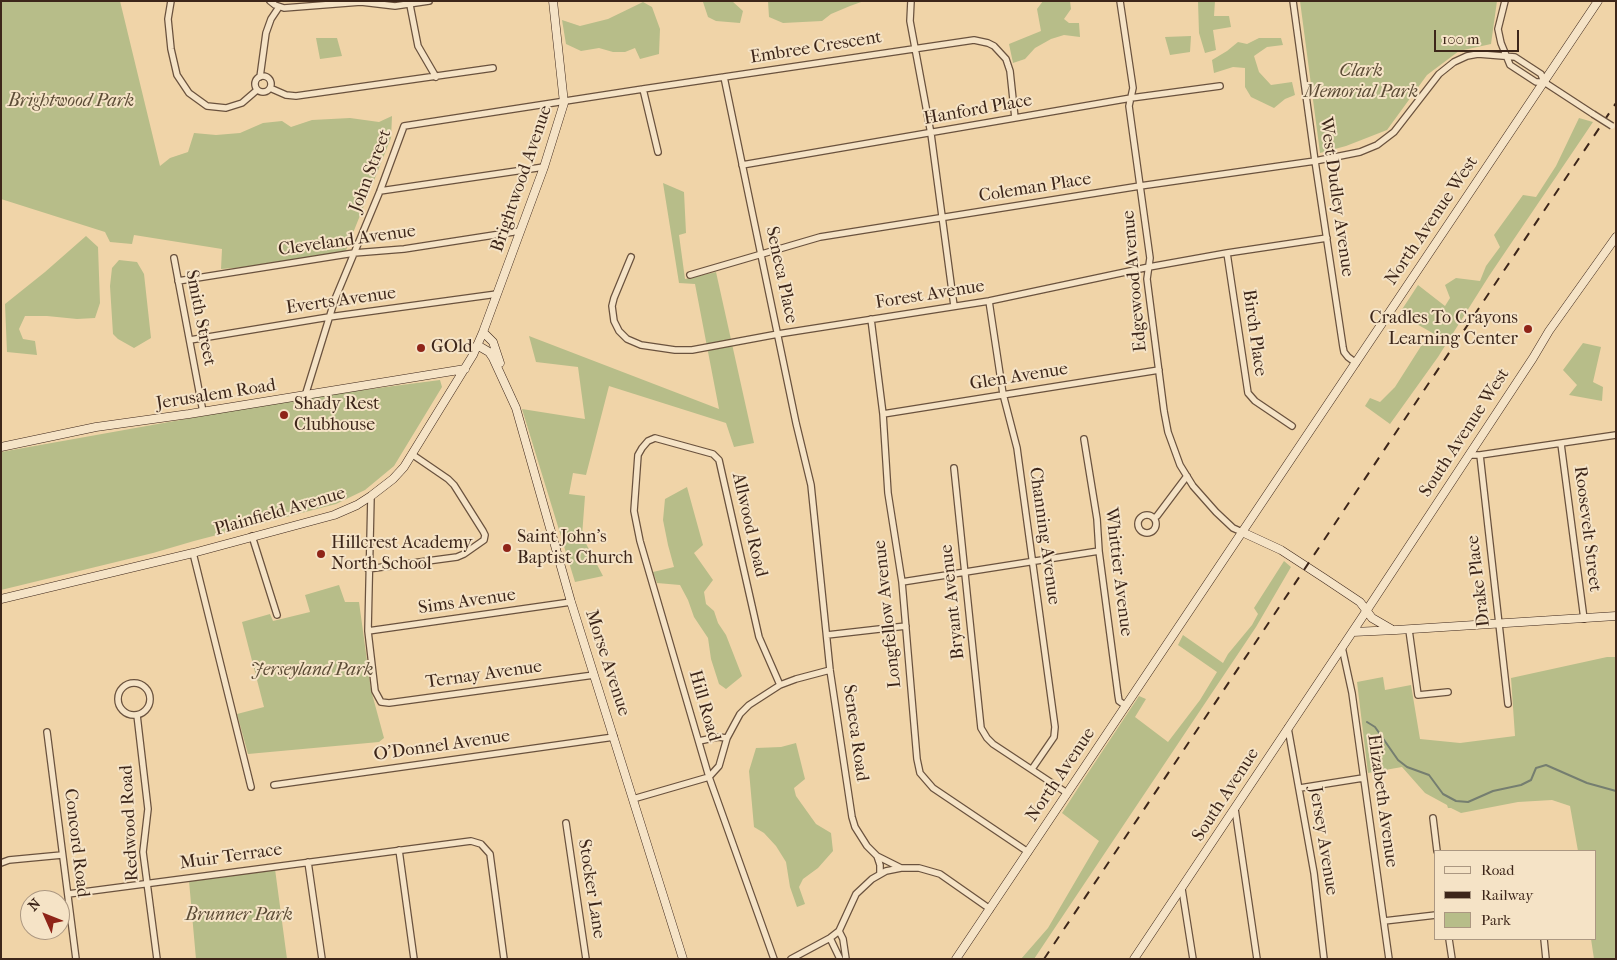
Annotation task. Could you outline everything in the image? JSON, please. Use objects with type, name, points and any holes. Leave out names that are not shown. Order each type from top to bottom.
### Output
[{"type":"street","points":[[171,1],[168,19],[171,49],[178,75],[189,94],[207,106],[226,108],[242,103],[257,90]]},
{"type":"street","points":[[270,1],[280,7],[352,2],[374,2],[395,6],[429,1]]},
{"type":"street","name":"Brightwood Avenue","points":[[483,332],[544,167],[564,103],[553,1]]},
{"type":"street","points":[[911,1],[910,21],[931,134],[954,306]]},
{"type":"street","name":"Edgewood Avenue","points":[[1120,1],[1133,88],[1129,106],[1150,258],[1147,279],[1168,432],[1174,451],[1187,476],[1202,498],[1234,528],[1242,532]]},
{"type":"street","name":"West Dudley Avenue","points":[[1293,1],[1344,352],[1356,363]]},
{"type":"street","points":[[1505,1],[1498,29],[1510,65],[1536,82],[1544,82],[1614,128]]},
{"type":"street","name":"North Avenue West","points":[[1192,608],[1598,1]]},
{"type":"street","points":[[410,5],[418,46],[436,77]]},
{"type":"street","points":[[257,90],[255,82],[260,77],[266,33],[271,19],[280,7]]},
{"type":"street","name":"Embree Crescent","points":[[404,126],[974,40],[988,42],[994,46],[1002,53],[1009,65],[1015,118]]},
{"type":"street","name":"Coleman Place","points":[[690,275],[820,237],[1140,186],[1315,161],[1360,152],[1377,145],[1394,132],[1439,74],[1454,62],[1478,54],[1506,55]]},
{"type":"street","points":[[1506,55],[1515,57],[1541,74],[1544,82]]},
{"type":"street","points":[[270,88],[286,95],[296,96],[493,68]]},
{"type":"street","points":[[260,77],[266,77],[270,80],[270,88]]},
{"type":"street","name":"Seneca Place","points":[[724,78],[796,422],[810,480]]},
{"type":"street","name":"Hanford Place","points":[[742,165],[931,134],[1131,98],[1220,86]]},
{"type":"street","points":[[257,90],[264,92],[270,88]]},
{"type":"street","points":[[643,89],[658,152]]},
{"type":"street","name":"John Street","points":[[305,396],[329,317],[404,126]]},
{"type":"street","points":[[380,191],[544,167]]},
{"type":"street","name":"Cleveland Avenue","points":[[178,281],[354,253],[404,249],[520,231]]},
{"type":"street","name":"South Avenue West","points":[[1342,647],[1470,455],[1549,331],[1616,237]]},
{"type":"street","name":"Forest Avenue","points":[[631,257],[614,298],[612,313],[619,331],[634,343],[658,348],[692,350],[778,334],[989,301],[1149,267],[1327,238]]},
{"type":"street","name":"Birch Place","points":[[1227,253],[1248,393],[1255,401],[1292,426]]},
{"type":"street","name":"Smith Street","points":[[174,258],[204,412]]},
{"type":"street","name":"Everts Avenue","points":[[190,340],[329,317],[497,294]]},
{"type":"street","name":"Channing Avenue","points":[[989,301],[1003,394],[1017,448],[1055,732],[1051,742],[1032,769]]},
{"type":"street","name":"Longfellow Avenue","points":[[871,319],[883,414],[888,493],[902,582],[917,759],[920,773],[932,788],[1028,852]]},
{"type":"street","name":"Plainfield Avenue","points":[[1,599],[193,553],[334,515],[357,505],[393,479],[413,455],[465,369],[483,332]]},
{"type":"street","name":"Morse Avenue","points":[[483,332],[493,342],[503,377]]},
{"type":"street","name":"Morse Avenue","points":[[477,345],[489,352],[503,377],[516,408],[571,602],[683,959]]},
{"type":"street","name":"Jerusalem Road","points":[[1,447],[96,427],[204,412],[465,369]]},
{"type":"street","name":"Glen Avenue","points":[[883,414],[1159,370]]},
{"type":"street","points":[[1470,455],[1480,456],[1616,435]]},
{"type":"street","name":"Allwood Road","points":[[638,456],[648,441],[655,438],[714,454],[719,460],[759,637],[780,685]]},
{"type":"street","name":"Whittier Avenue","points":[[1084,438],[1097,518],[1099,551],[1118,695],[1119,700],[1126,706]]},
{"type":"street","name":"Roosevelt Street","points":[[1562,444],[1584,619]]},
{"type":"street","points":[[368,568],[457,556],[464,554],[484,540],[485,535],[483,531],[454,485],[413,455]]},
{"type":"street","name":"Hill Road","points":[[638,456],[634,510],[636,526],[709,777],[774,959]]},
{"type":"street","name":"Drake Place","points":[[1480,456],[1508,704]]},
{"type":"street","name":"Bryant Avenue","points":[[954,468],[981,728],[983,733],[994,744],[1032,769]]},
{"type":"street","points":[[1154,518],[1187,476]]},
{"type":"street","name":"Seneca Road","points":[[810,480],[830,670],[852,817],[860,836],[876,856],[901,868],[925,869],[940,874],[990,908]]},
{"type":"street","points":[[368,631],[371,496]]},
{"type":"street","points":[[1242,532],[1288,555],[1360,602],[1372,618],[1380,624],[1396,630]]},
{"type":"street","points":[[252,536],[277,614]]},
{"type":"street","points":[[902,582],[1099,551]]},
{"type":"street","points":[[193,553],[251,788]]},
{"type":"street","name":"Sims Avenue","points":[[368,631],[571,602]]},
{"type":"street","name":"North Avenue","points":[[956,959],[1192,608]]},
{"type":"street","points":[[1353,632],[1616,616]]},
{"type":"street","points":[[826,635],[906,626]]},
{"type":"street","points":[[1409,630],[1418,695],[1448,692]]},
{"type":"street","name":"Ternay Avenue","points":[[368,631],[375,691],[382,702],[389,703],[594,675]]},
{"type":"street","name":"South Avenue","points":[[1134,959],[1342,647]]},
{"type":"street","name":"Elizabeth Avenue","points":[[1342,647],[1352,693],[1389,959]]},
{"type":"street","points":[[632,799],[709,777],[719,766],[727,738],[740,714],[749,705],[780,685],[830,670]]},
{"type":"street","points":[[131,683],[145,687],[150,698],[148,708],[137,715],[124,712],[118,703],[120,690],[131,683]]},
{"type":"street","name":"Redwood Road","points":[[137,715],[148,809],[143,852],[157,959]]},
{"type":"street","name":"Jersey Avenue","points":[[1288,728],[1314,873],[1324,959]]},
{"type":"street","name":"Concord Road","points":[[47,732],[67,890]]},
{"type":"street","name":"O'Donnel Avenue","points":[[274,785],[614,737]]},
{"type":"street","points":[[699,741],[718,737],[727,738]]},
{"type":"street","points":[[1032,769],[1068,793]]},
{"type":"street","points":[[1300,788],[1363,778]]},
{"type":"street","points":[[1235,809],[1257,959]]},
{"type":"street","points":[[1432,818],[1437,850]]},
{"type":"street","name":"Stocker Lane","points":[[566,824],[586,959]]},
{"type":"street","name":"Muir Terrace","points":[[70,894],[471,841],[485,847],[490,854],[504,959]]},
{"type":"street","points":[[399,850],[414,959]]},
{"type":"street","points":[[1,864],[9,860],[62,855]]},
{"type":"street","points":[[876,856],[880,866],[880,874]]},
{"type":"street","points":[[308,862],[322,959]]},
{"type":"street","points":[[791,959],[830,938],[839,931],[856,894],[880,874],[901,868]]},
{"type":"street","points":[[1182,888],[1193,959]]},
{"type":"street","name":"Concord Road","points":[[70,910],[76,959]]},
{"type":"street","points":[[1384,921],[1434,915]]},
{"type":"street","points":[[839,931],[846,959]]},
{"type":"street","points":[[830,938],[840,959]]},
{"type":"street","points":[[1449,940],[1452,959]]},
{"type":"street","points":[[1544,940],[1546,959]]},
{"type":"green space","name":"Brightwood Park","points":[[1,1],[120,1],[160,166],[170,158],[188,152],[194,133],[216,135],[240,133],[263,123],[282,121],[291,127],[312,120],[350,118],[379,122],[392,116],[391,138],[345,253],[221,269],[222,249],[134,235],[132,244],[110,242],[105,232],[1,199]]},
{"type":"green space","points":[[732,1],[743,11],[740,23],[716,21],[708,17],[703,2]]},
{"type":"green space","points":[[768,1],[864,1],[831,14],[822,21],[783,23],[769,17]]},
{"type":"green space","points":[[1043,1],[1070,1],[1071,9],[1064,19],[1069,23],[1079,23],[1080,37],[1064,35],[1051,39],[1035,48],[1025,59],[1013,63],[1009,44],[1041,31],[1037,9]]},
{"type":"green space","points":[[1198,1],[1215,1],[1214,16],[1229,16],[1231,27],[1213,30],[1216,50],[1205,53],[1199,33]]},
{"type":"green space","name":"Clark Memorial Park","points":[[1300,1],[1497,1],[1491,44],[1459,51],[1427,75],[1387,130],[1346,146],[1320,153]]},
{"type":"green space","points":[[643,2],[652,7],[660,29],[659,54],[640,59],[635,48],[625,52],[613,52],[599,48],[581,51],[566,44],[562,20],[580,26],[608,19]]},
{"type":"green space","points":[[1191,36],[1190,52],[1170,55],[1165,37]]},
{"type":"green space","points":[[316,38],[337,38],[342,56],[320,59]]},
{"type":"green space","points":[[1259,38],[1281,38],[1283,45],[1267,47],[1254,56],[1259,72],[1271,85],[1292,82],[1295,95],[1285,99],[1274,108],[1251,97],[1245,87],[1245,68],[1233,67],[1214,73],[1212,60],[1238,42],[1247,44]]},
{"type":"green space","points":[[1579,118],[1593,122],[1489,276],[1438,357],[1390,424],[1365,406],[1370,398],[1380,402],[1395,387],[1423,343],[1436,335],[1399,314],[1418,285],[1445,306],[1450,298],[1445,285],[1456,278],[1480,281],[1486,266],[1500,247],[1494,235],[1523,195],[1536,197],[1556,166]]},
{"type":"green space","points":[[663,183],[684,192],[686,233],[679,235],[685,279],[716,272],[754,443],[734,447],[726,423],[609,386],[586,475],[573,473],[569,494],[585,496],[582,536],[603,576],[575,582],[522,409],[585,419],[578,367],[536,362],[529,336],[719,409],[695,284],[679,283]]},
{"type":"green space","points":[[86,236],[98,247],[100,303],[95,318],[77,319],[25,316],[19,329],[23,339],[35,341],[37,355],[7,352],[5,304]]},
{"type":"green space","points":[[119,260],[137,262],[144,274],[151,338],[134,348],[113,334],[110,286],[112,268]]},
{"type":"green space","points":[[1583,343],[1601,347],[1593,382],[1603,387],[1602,401],[1569,395],[1577,385],[1563,370]]},
{"type":"green space","points":[[440,380],[442,387],[394,466],[365,490],[336,504],[153,553],[1,590],[1,452],[309,397]]},
{"type":"green space","points":[[687,487],[703,545],[694,553],[713,580],[704,592],[706,604],[714,611],[718,623],[726,635],[742,676],[726,689],[719,684],[711,659],[708,638],[694,617],[680,585],[657,583],[653,572],[674,567],[663,520],[665,499]]},
{"type":"green space","points":[[1284,561],[1291,567],[1256,627],[1034,959],[1021,959],[1048,928],[1099,841],[1062,813],[1084,779],[1139,696],[1146,699],[1135,717],[1168,742],[1200,700],[1217,672],[1178,645],[1183,635],[1223,663],[1252,625],[1258,614],[1254,608]]},
{"type":"green space","name":"Jerseyland Park","points":[[339,585],[345,602],[359,602],[371,690],[384,738],[379,742],[248,754],[237,714],[264,707],[242,622],[270,614],[273,621],[310,612],[305,595]]},
{"type":"green space","points":[[1607,657],[1616,657],[1616,959],[1594,959],[1591,940],[1597,940],[1597,850],[1578,850],[1570,806],[1552,800],[1518,802],[1461,813],[1448,808],[1447,805],[1425,793],[1402,767],[1368,773],[1357,682],[1383,677],[1385,690],[1411,685],[1420,739],[1460,743],[1515,736],[1511,678]]},
{"type":"green space","points":[[796,743],[805,779],[794,788],[796,796],[816,824],[831,833],[833,851],[818,868],[803,879],[799,887],[805,904],[797,907],[790,887],[786,862],[776,846],[764,833],[754,827],[749,771],[756,748],[781,747]]},
{"type":"green space","name":"Brunner Park","points":[[275,869],[287,959],[196,959],[189,881]]},
{"type":"waterway","points":[[1367,722],[1375,727],[1398,760],[1407,767],[1429,775],[1443,794],[1456,801],[1468,802],[1493,791],[1521,785],[1531,780],[1536,768],[1546,765],[1587,783],[1616,791]]},
{"type":"railway","points":[[1044,959],[1616,103]]},
{"type":"place","name":"Cradles To Crayons Learning Center","points":[[1528,329]]},
{"type":"place","name":"GOld","points":[[421,348]]},
{"type":"place","name":"Shady Rest Clubhouse","points":[[284,415]]},
{"type":"place","name":"Saint John's Baptist Church","points":[[507,548]]},
{"type":"place","name":"Hillcrest Academy North School","points":[[321,554]]}]
